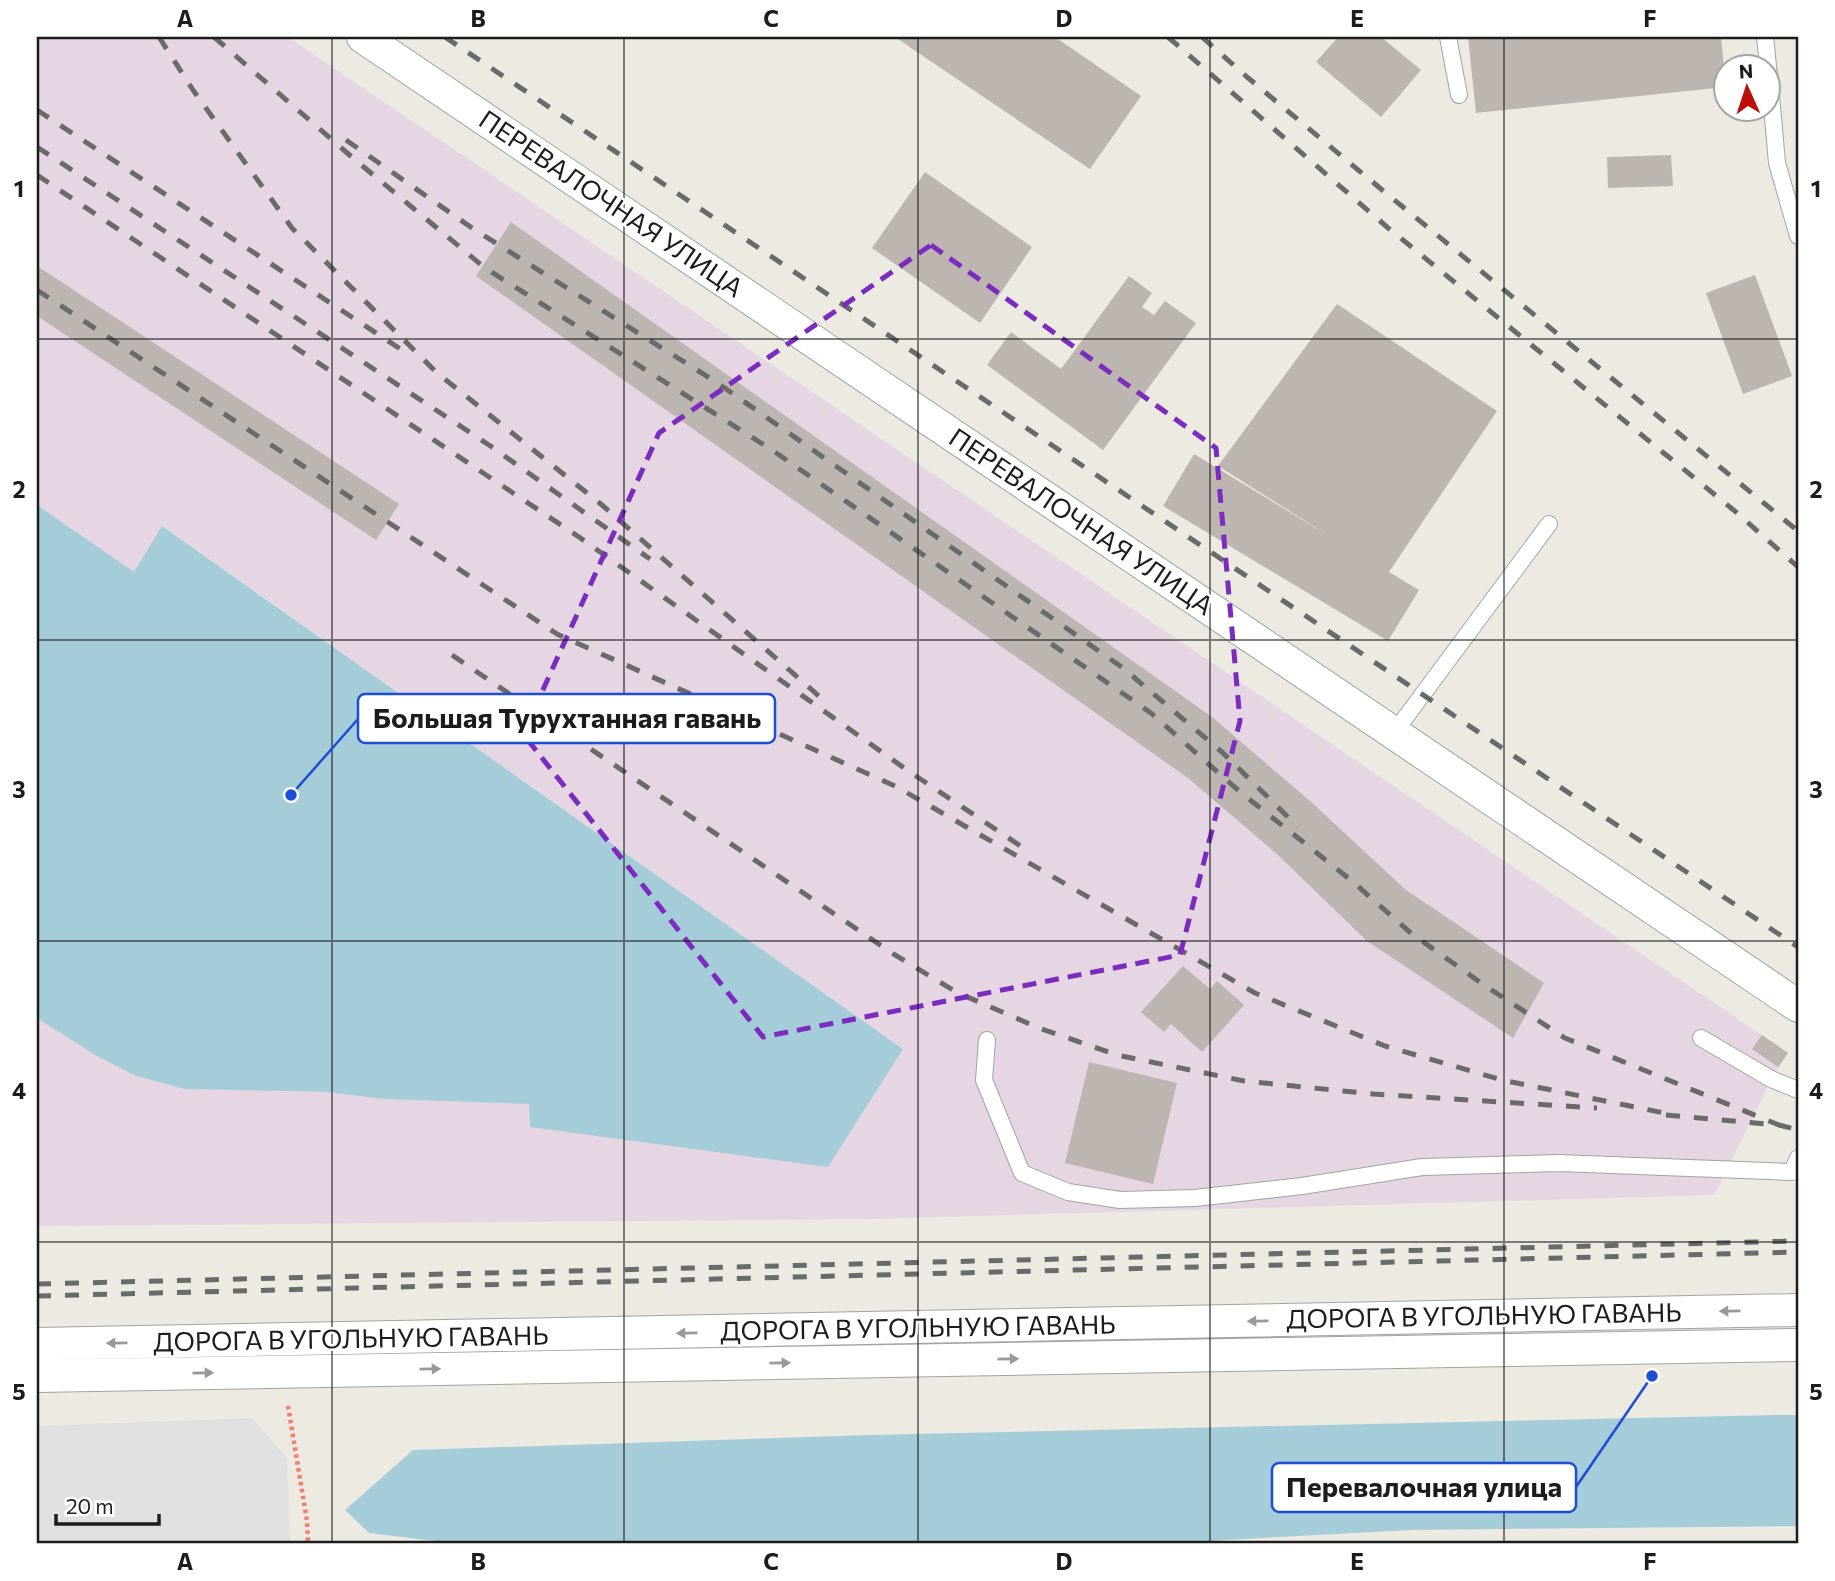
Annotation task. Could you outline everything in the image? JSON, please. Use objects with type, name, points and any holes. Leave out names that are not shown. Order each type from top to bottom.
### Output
[{"type":"street","name":"ПЕРЕВАЛОЧНАЯ УЛИЦА","points":[[363,37],[1798,1006]]},
{"type":"street","name":"ДОРОГА В УГОЛЬНУЮ ГАВАНЬ","points":[[37,1344],[1798,1310]]},
{"type":"street","name":"ДОРОГА В УГОЛЬНУЮ ГАВАНЬ","points":[[37,1376],[1798,1345]]},
{"type":"lane","points":[[1448,37],[1459,94]]},
{"type":"lane","points":[[1773,122],[1777,163],[1798,236]]},
{"type":"lane","points":[[1394,733],[1549,524]]},
{"type":"lane","points":[[1702,1038],[1771,1080],[1798,1090]]},
{"type":"lane","points":[[987,1040],[984,1080],[1022,1172],[1068,1192],[1120,1200],[1195,1198],[1302,1186],[1422,1167],[1559,1163],[1792,1171],[1798,1158]]},
{"type":"path","points":[[288,1406],[307,1521],[308,1544]]},
{"type":"highlighted area","points":[[931,245],[1216,448],[1240,721],[1180,955],[763,1037],[523,734],[659,433]]},
{"type":"shaded area","points":[[37,37],[288,37],[1788,1053],[1771,1080],[1714,1195],[870,1219],[37,1226],[37,1018],[95,1055],[136,1076],[185,1089],[326,1092],[383,1099],[529,1104],[530,1127],[903,1049],[163,526],[134,573],[37,505]]},
{"type":"shaded area","points":[[252,1418],[287,1458],[290,1544],[37,1544],[37,1426]]},
{"type":"water","points":[[37,505],[134,572],[162,526],[903,1049],[828,1167],[530,1127],[529,1104],[383,1099],[326,1092],[185,1089],[136,1076],[95,1055],[37,1018]]},
{"type":"water","points":[[1798,1415],[1798,1526],[1411,1530],[1152,1544],[459,1544],[369,1533],[345,1510],[413,1450],[869,1435]]},
{"type":"building","points":[[895,37],[1055,37],[1141,96],[1090,169]]},
{"type":"building","points":[[1338,37],[1381,37],[1421,70],[1381,117],[1316,62]]},
{"type":"building","points":[[1468,37],[1721,37],[1722,52],[1713,52],[1713,88],[1476,113]]},
{"type":"building","points":[[1671,155],[1673,186],[1608,188],[1607,157]]},
{"type":"building","points":[[925,172],[1032,247],[980,323],[872,248]]},
{"type":"building","points":[[511,222],[1212,717],[1310,801],[1406,890],[1544,983],[1513,1038],[1367,941],[1278,855],[1188,778],[476,276]]},
{"type":"building","points":[[37,266],[399,504],[376,540],[37,316]]},
{"type":"building","points":[[1755,275],[1792,376],[1743,394],[1706,293]]},
{"type":"building","points":[[1129,276],[1152,293],[1142,307],[1154,315],[1165,301],[1196,323],[1103,450],[987,365],[1011,332],[1061,369]]},
{"type":"building","points":[[1337,304],[1497,411],[1389,572],[1419,590],[1388,641],[1163,506],[1194,454],[1334,539],[1218,466]]},
{"type":"building","points":[[1183,966],[1210,989],[1217,981],[1244,1005],[1202,1052],[1171,1024],[1164,1032],[1141,1012]]},
{"type":"building","points":[[1762,1035],[1788,1053],[1778,1067],[1752,1049]]},
{"type":"building","points":[[1089,1062],[1177,1083],[1153,1184],[1065,1163]]},
{"type":"railway","points":[[159,37],[193,90],[292,228],[436,372],[602,505],[821,698]]},
{"type":"railway","points":[[214,37],[485,268],[772,450],[1151,713],[1239,791],[1352,881],[1412,934],[1484,985],[1565,1038],[1779,1125]]},
{"type":"railway","points":[[445,37],[1798,947]]},
{"type":"railway","points":[[1168,37],[1387,227],[1736,512],[1798,567]]},
{"type":"railway","points":[[1202,37],[1387,194],[1798,531]]},
{"type":"railway","points":[[37,110],[411,356]]},
{"type":"railway","points":[[346,140],[472,228],[719,384],[1123,668],[1223,753],[1298,827]]},
{"type":"railway","points":[[37,147],[489,445],[650,559]]},
{"type":"railway","points":[[37,175],[579,537],[907,770],[1028,851]]},
{"type":"railway","points":[[37,290],[557,634],[897,787],[1255,993],[1385,1046],[1502,1080],[1674,1115]]},
{"type":"railway","points":[[452,655],[892,953],[956,992],[1039,1028],[1117,1055],[1244,1081],[1373,1094],[1597,1108]]},
{"type":"railway","points":[[1666,1115],[1779,1125],[1798,1130]]},
{"type":"railway","points":[[37,1284],[1797,1241]]},
{"type":"railway","points":[[37,1296],[1798,1252]]},
{"type":"place","name":"Большая Турухтанная гавань","points":[[291,795]]},
{"type":"place","name":"Перевалочная улица","points":[[1652,1376]]}]
